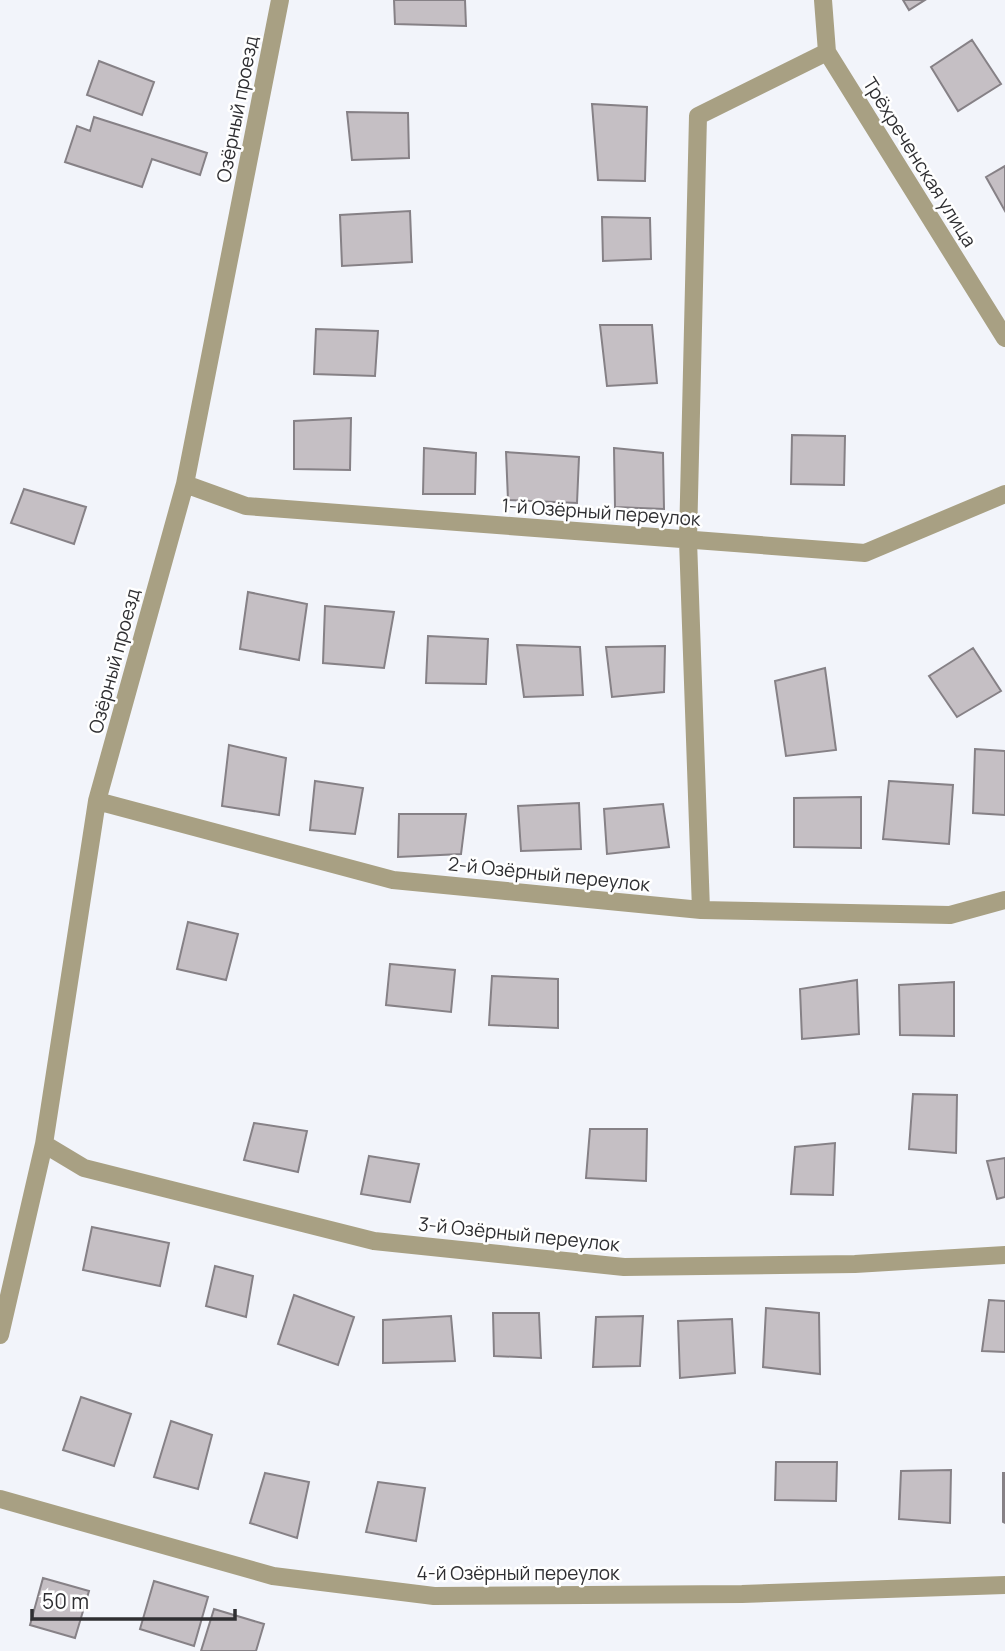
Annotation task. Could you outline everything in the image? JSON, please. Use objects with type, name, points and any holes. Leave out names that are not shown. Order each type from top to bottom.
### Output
[{"type":"street","name":"Озёрный проезд","points":[[0,1335],[44,1144],[97,801],[185,484],[280,0]]},
{"type":"street","name":"Трёхреченская улица","points":[[823,0],[827,52],[1005,338]]},
{"type":"street","points":[[701,910],[688,540],[698,116],[827,52]]},
{"type":"street","name":"1-й Озёрный переулок","points":[[185,484],[246,506],[865,553],[1005,494]]},
{"type":"street","name":"2-й Озёрный переулок","points":[[97,801],[393,880],[701,910],[950,915],[1005,900]]},
{"type":"street","name":"3-й Озёрный переулок","points":[[44,1144],[84,1168],[374,1241],[624,1267],[855,1264],[1005,1255]]},
{"type":"street","name":"4-й Озёрный переулок","points":[[0,1499],[273,1576],[434,1596],[742,1594],[1005,1585]]},
{"type":"building","points":[[394,0],[465,0],[466,26],[395,24]]},
{"type":"building","points":[[903,0],[925,0],[909,10]]},
{"type":"building","points":[[972,40],[1001,84],[958,111],[931,67]]},
{"type":"building","points":[[99,61],[154,82],[142,115],[87,95]]},
{"type":"building","points":[[592,104],[647,107],[645,181],[598,180]]},
{"type":"building","points":[[347,112],[408,113],[409,158],[352,160]]},
{"type":"building","points":[[94,117],[207,153],[200,175],[152,159],[142,187],[65,162],[77,126],[90,131]]},
{"type":"building","points":[[1005,166],[1005,211],[986,177]]},
{"type":"building","points":[[410,211],[412,262],[342,266],[340,215]]},
{"type":"building","points":[[602,217],[650,218],[651,259],[603,261]]},
{"type":"building","points":[[600,325],[652,325],[657,383],[607,386]]},
{"type":"building","points":[[316,329],[378,331],[375,376],[314,374]]},
{"type":"building","points":[[351,418],[350,470],[294,469],[294,421]]},
{"type":"building","points":[[792,435],[845,436],[844,485],[791,484]]},
{"type":"building","points":[[424,448],[476,453],[475,494],[423,494]]},
{"type":"building","points":[[614,448],[663,453],[664,509],[615,507]]},
{"type":"building","points":[[506,452],[579,457],[577,503],[508,500]]},
{"type":"building","points":[[24,489],[86,507],[74,544],[11,523]]},
{"type":"building","points":[[248,592],[307,604],[299,660],[240,649]]},
{"type":"building","points":[[325,606],[394,612],[384,668],[323,663]]},
{"type":"building","points":[[428,636],[488,639],[486,684],[426,683]]},
{"type":"building","points":[[517,645],[580,647],[583,695],[524,697]]},
{"type":"building","points":[[665,646],[664,692],[612,697],[606,647]]},
{"type":"building","points":[[973,648],[1001,691],[957,717],[929,676]]},
{"type":"building","points":[[825,668],[836,750],[786,756],[775,681]]},
{"type":"building","points":[[229,745],[286,758],[279,815],[222,806]]},
{"type":"building","points":[[975,749],[1005,751],[1005,815],[973,813]]},
{"type":"building","points":[[315,781],[363,788],[355,834],[310,830]]},
{"type":"building","points":[[889,781],[953,785],[949,844],[883,839]]},
{"type":"building","points":[[861,797],[861,848],[794,847],[794,798]]},
{"type":"building","points":[[579,803],[581,849],[521,851],[518,806]]},
{"type":"building","points":[[663,804],[669,847],[607,854],[604,809]]},
{"type":"building","points":[[399,814],[466,814],[461,854],[398,857]]},
{"type":"building","points":[[188,922],[238,934],[226,980],[177,969]]},
{"type":"building","points":[[390,964],[455,970],[451,1012],[386,1005]]},
{"type":"building","points":[[492,976],[558,979],[558,1028],[489,1025]]},
{"type":"building","points":[[857,980],[859,1034],[802,1039],[800,989]]},
{"type":"building","points":[[954,982],[954,1036],[900,1035],[899,985]]},
{"type":"building","points":[[913,1094],[957,1095],[956,1153],[909,1149]]},
{"type":"building","points":[[254,1123],[307,1131],[298,1172],[244,1160]]},
{"type":"building","points":[[590,1129],[647,1129],[646,1181],[586,1178]]},
{"type":"building","points":[[835,1143],[833,1195],[791,1194],[795,1147]]},
{"type":"building","points":[[369,1156],[419,1164],[410,1202],[361,1194]]},
{"type":"building","points":[[1005,1158],[1005,1197],[997,1199],[987,1161]]},
{"type":"building","points":[[92,1227],[169,1243],[160,1286],[83,1270]]},
{"type":"building","points":[[215,1266],[253,1276],[246,1317],[206,1306]]},
{"type":"building","points":[[294,1295],[354,1317],[338,1365],[278,1344]]},
{"type":"building","points":[[989,1300],[1005,1301],[1005,1352],[982,1351]]},
{"type":"building","points":[[766,1308],[819,1313],[820,1374],[763,1367]]},
{"type":"building","points":[[493,1313],[539,1313],[541,1358],[494,1356]]},
{"type":"building","points":[[451,1316],[455,1361],[383,1363],[383,1320]]},
{"type":"building","points":[[643,1316],[640,1366],[593,1367],[596,1317]]},
{"type":"building","points":[[732,1319],[735,1373],[680,1378],[678,1321]]},
{"type":"building","points":[[81,1397],[131,1414],[114,1466],[63,1450]]},
{"type":"building","points":[[171,1421],[212,1435],[198,1489],[154,1477]]},
{"type":"building","points":[[776,1462],[837,1462],[836,1501],[775,1500]]},
{"type":"building","points":[[951,1470],[950,1523],[899,1519],[901,1471]]},
{"type":"building","points":[[265,1473],[309,1482],[297,1538],[250,1523]]},
{"type":"building","points":[[1005,1473],[1005,1523],[1003,1522]]},
{"type":"building","points":[[378,1482],[425,1488],[416,1541],[366,1532]]},
{"type":"building","points":[[43,1578],[89,1591],[75,1638],[30,1625]]},
{"type":"building","points":[[154,1581],[208,1597],[194,1646],[140,1629]]},
{"type":"building","points":[[214,1609],[264,1624],[256,1651],[201,1651]]}]
